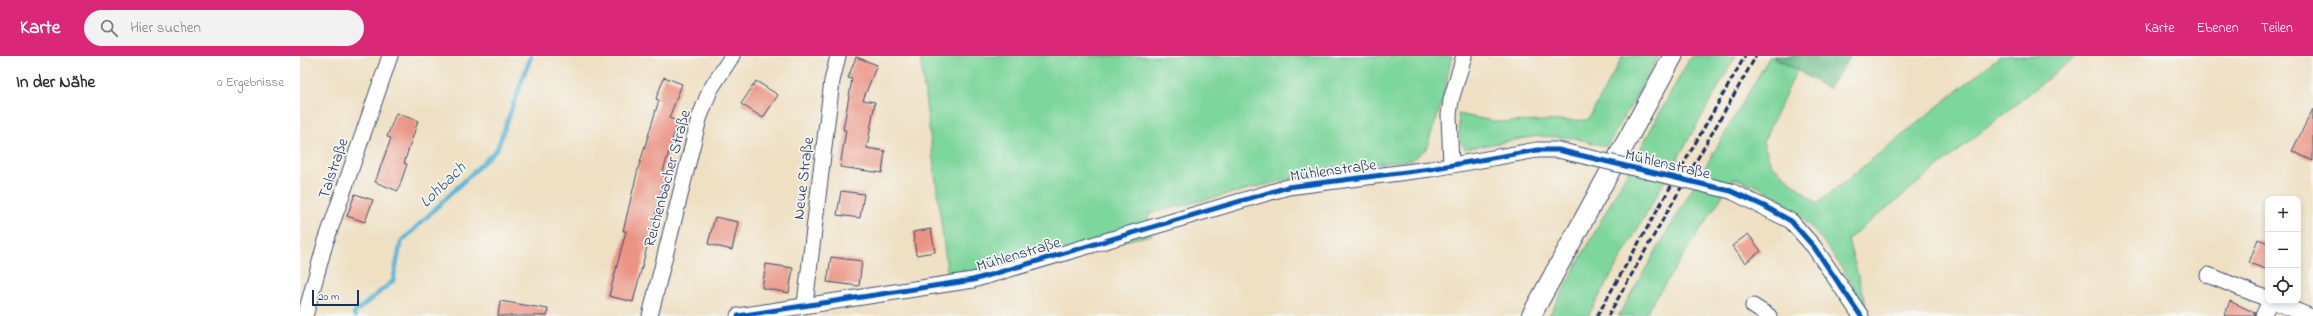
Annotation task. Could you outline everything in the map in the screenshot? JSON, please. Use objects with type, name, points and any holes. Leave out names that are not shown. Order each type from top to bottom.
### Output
[{"type":"main road","points":[[1531,316],[1673,56]]},
{"type":"street","name":"Talstraße","points":[[305,316],[325,244],[390,56]]},
{"type":"street","name":"Reichenbacher Straße","points":[[650,316],[699,118],[710,90],[732,56]]},
{"type":"street","name":"Neue Straße","points":[[805,304],[832,81],[838,56]]},
{"type":"street","points":[[1451,166],[1450,108],[1464,56]]},
{"type":"street","name":"Mühlenstraße","points":[[738,316],[805,304],[973,280],[1288,187],[1451,166],[1537,150],[1558,150],[1731,191],[1791,221],[1814,247],[1860,316]]},
{"type":"street","points":[[2208,275],[2265,298]]},
{"type":"street","points":[[2263,316],[2269,304]]},
{"type":"street","points":[[2281,304],[2309,316]]},
{"type":"street","points":[[1753,306],[1769,316]]},
{"type":"green space","points":[[920,56],[1452,56],[1442,102],[1426,149],[1412,160],[1334,168],[1148,214],[1152,235],[948,277]]},
{"type":"green space","points":[[1623,56],[1659,56],[1607,147],[1574,138],[1537,136],[1465,149],[1460,140],[1458,114],[1498,122],[1588,120]]},
{"type":"green space","points":[[1691,56],[1736,56],[1588,316],[1549,316]]},
{"type":"green space","points":[[1770,56],[1797,70],[1763,142],[1771,164],[1817,204],[2000,56],[2076,56],[1848,239],[1867,309],[1837,260],[1813,229],[1799,215],[1769,192],[1734,178],[1644,316],[1618,316]]},
{"type":"green space","points":[[1773,56],[1851,56],[1828,89]]},
{"type":"building","points":[[856,57],[877,65],[863,100],[875,102],[867,148],[885,151],[882,173],[840,167],[846,130],[843,130],[852,79],[848,78]]},
{"type":"building","points":[[664,77],[682,84],[669,118],[678,121],[662,175],[665,176],[633,302],[609,296],[626,231],[623,231],[638,169],[659,100],[656,99]]},
{"type":"building","points":[[756,81],[778,95],[763,118],[741,104]]},
{"type":"building","points":[[2313,109],[2313,161],[2292,151]]},
{"type":"building","points":[[396,113],[418,121],[404,163],[407,164],[398,191],[375,182],[391,138],[387,137]]},
{"type":"building","points":[[841,191],[864,194],[860,218],[837,215]]},
{"type":"building","points":[[355,194],[373,200],[365,222],[347,216]]},
{"type":"building","points":[[715,217],[738,222],[732,250],[708,244]]},
{"type":"building","points":[[931,229],[935,252],[916,255],[913,232]]},
{"type":"building","points":[[1748,234],[1761,251],[1745,263],[1732,246]]},
{"type":"building","points":[[2258,239],[2265,242],[2265,269],[2249,263]]},
{"type":"building","points":[[831,257],[862,261],[859,286],[827,282]]},
{"type":"building","points":[[766,264],[793,268],[789,293],[762,288]]},
{"type":"building","points":[[500,301],[548,309],[547,316],[498,316]]},
{"type":"building","points":[[2230,301],[2255,313],[2254,316],[2224,316]]},
{"type":"waterway","name":"Lohbach","points":[[355,316],[354,313],[393,281],[401,242],[497,149],[531,56]]},
{"type":"railway","points":[[1597,316],[1745,56]]},
{"type":"railway","points":[[1608,316],[1756,56]]},
{"type":"cycle path","points":[[738,316],[973,280],[1288,187],[1430,169],[1537,150],[1558,150],[1731,191],[1764,206],[1791,221],[1814,247],[1861,316]]}]
